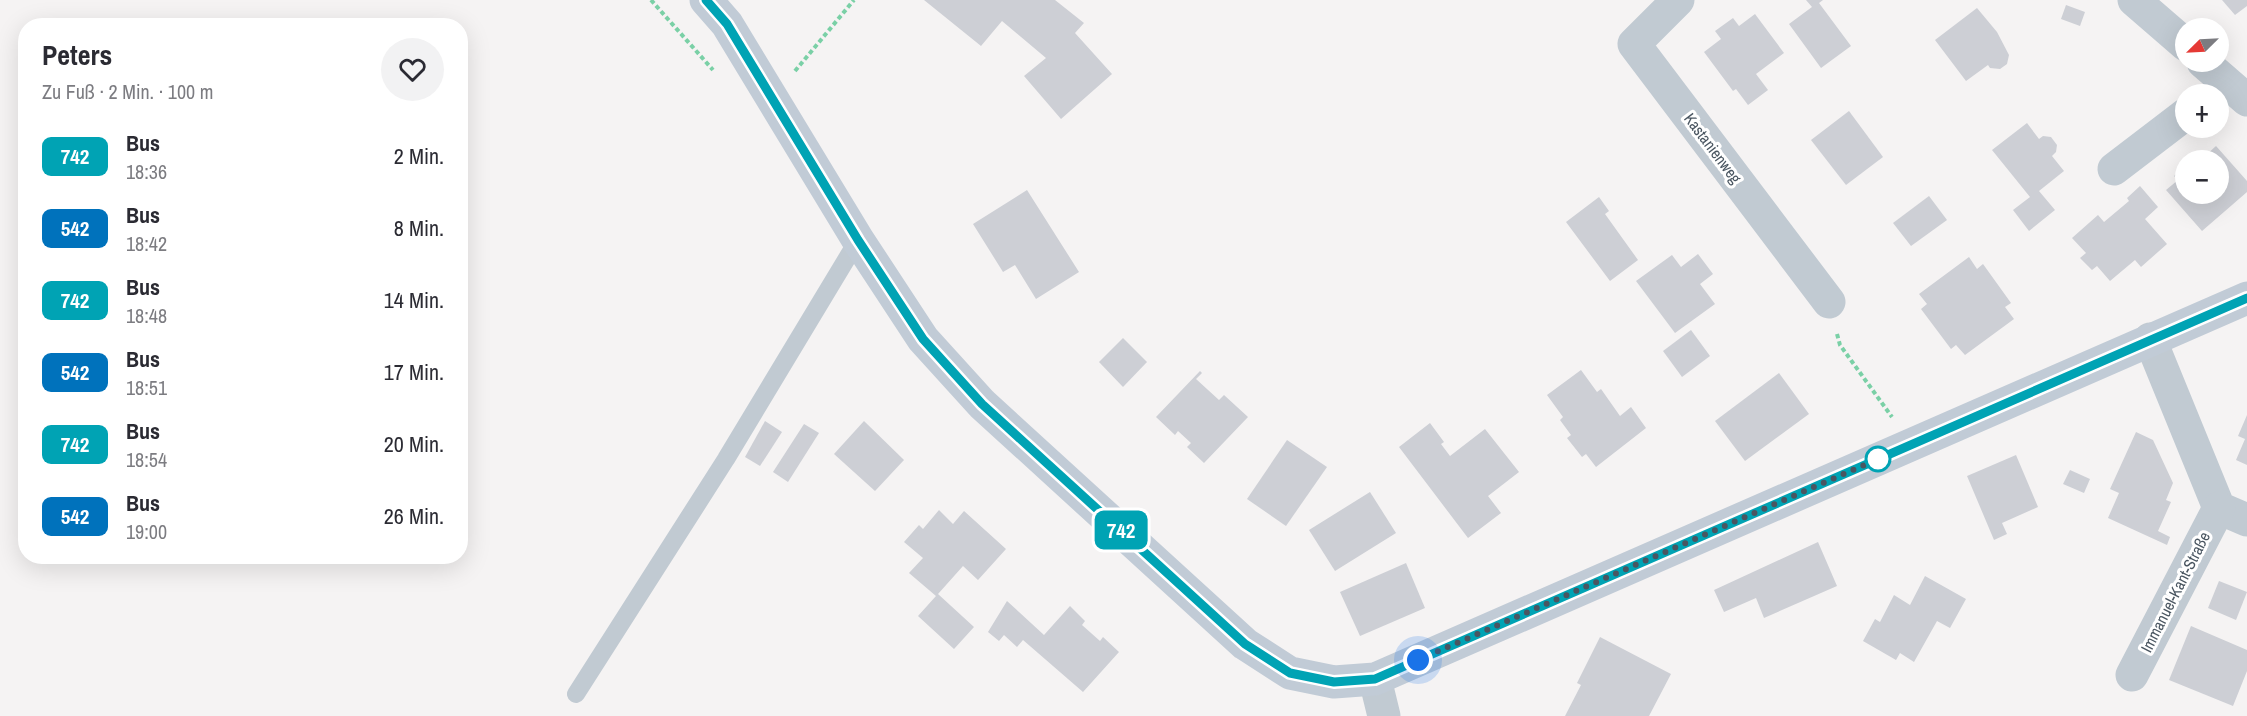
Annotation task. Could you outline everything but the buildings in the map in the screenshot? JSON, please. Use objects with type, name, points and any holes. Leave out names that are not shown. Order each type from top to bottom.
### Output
[{"type":"main road","points":[[706,0],[727,24],[774,98],[858,240],[923,339],[982,404],[1245,644],[1290,673],[1334,682],[1375,679],[2247,298]]},
{"type":"street","name":"Kastanienweg","points":[[1678,0],[1634,44],[1829,302]]},
{"type":"street","points":[[2134,0],[2175,35]]},
{"type":"street","points":[[2114,169],[2175,122]]},
{"type":"street","name":"Immanuel-Kant-Straße","points":[[2132,675],[2233,514],[2150,339]]},
{"type":"street","points":[[1375,679],[1384,716]]},
{"type":"lane","points":[[576,694],[720,468],[858,240]]},
{"type":"path","points":[[774,98],[854,0]]},
{"type":"path","points":[[1829,302],[1840,345],[1911,445]]},
{"type":"bus line","name":"742","points":[[706,0],[727,24],[774,98],[858,240],[923,339],[982,404],[1245,644],[1290,673],[1334,682],[1375,679],[2247,298]]},
{"type":"route","points":[[1418,660],[1878,459]]}]
